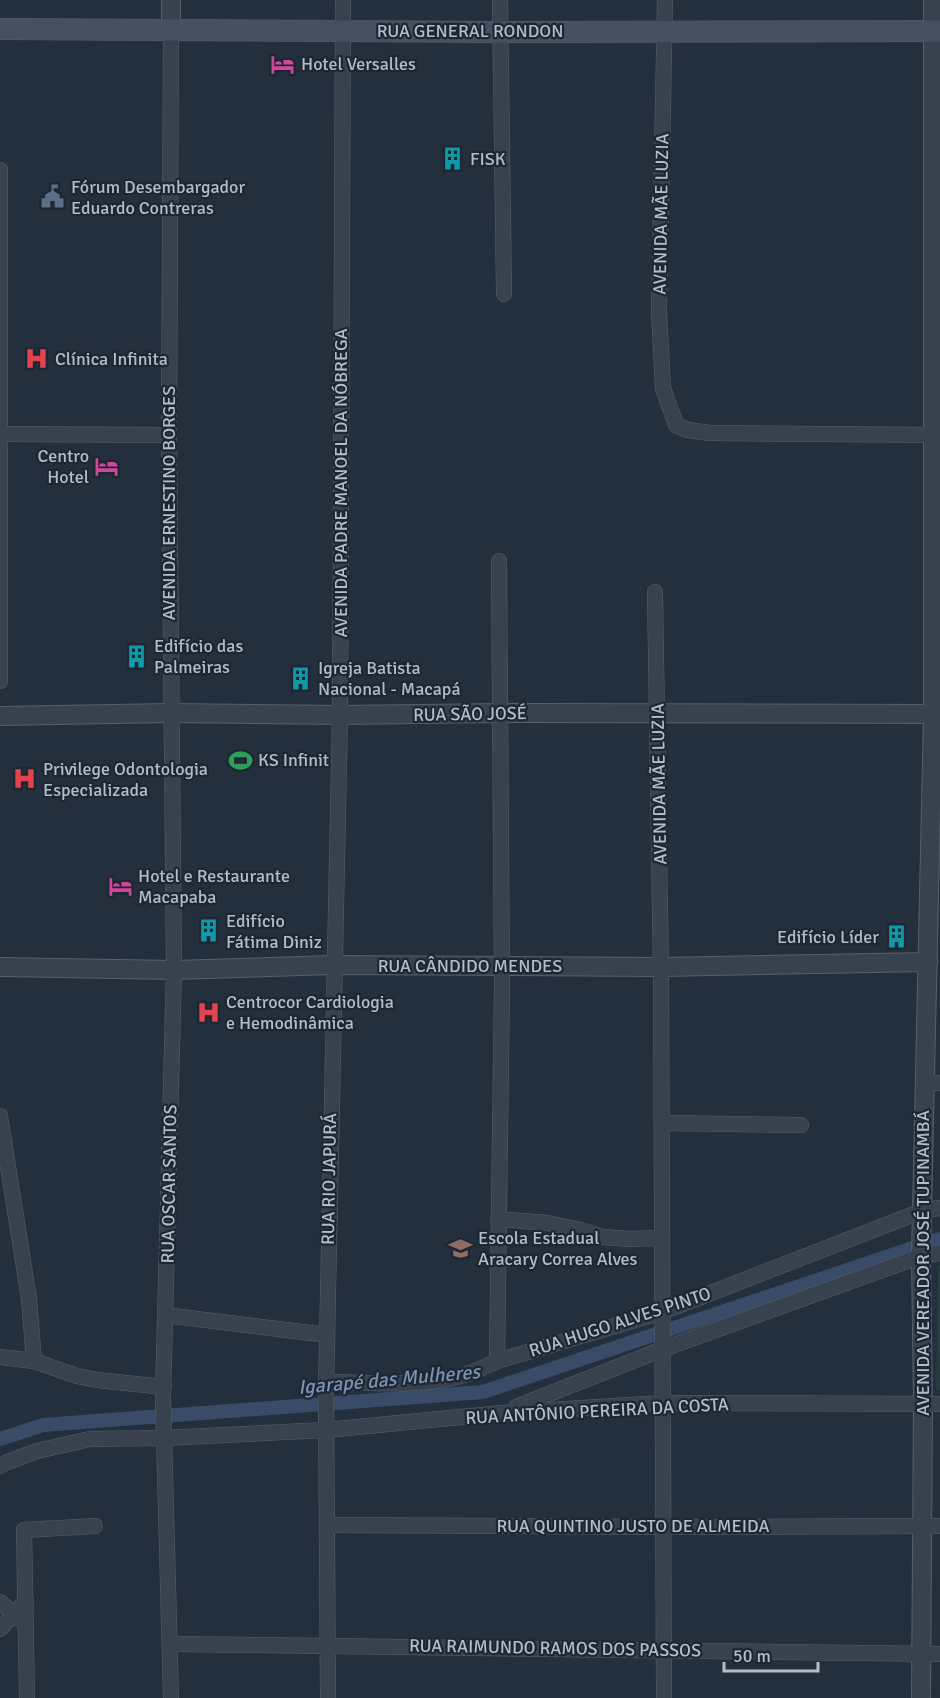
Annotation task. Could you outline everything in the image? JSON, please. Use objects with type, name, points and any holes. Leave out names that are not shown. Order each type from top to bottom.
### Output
[{"type":"main road","name":"RUA GENERAL RONDON","points":[[0,29],[499,32],[937,31]]},
{"type":"street","name":"AVENIDA ERNESTINO BORGES","points":[[171,0],[169,435],[174,970]]},
{"type":"street","name":"AVENIDA PADRE MANOEL DA NÓBREGA","points":[[333,965],[340,715],[343,0]]},
{"type":"street","points":[[500,0],[504,294]]},
{"type":"street","name":"AVENIDA MÃE LUZIA","points":[[665,0],[659,311],[663,387],[676,425],[688,430],[710,433],[937,435]]},
{"type":"street","name":"AVENIDA VEREADOR JOSÉ TUPINAMBÁ","points":[[921,1698],[921,1654],[931,1526],[932,1404],[922,1253],[928,1214],[934,961],[937,31],[933,0]]},
{"type":"street","points":[[0,170],[0,681]]},
{"type":"street","points":[[0,434],[169,435]]},
{"type":"street","points":[[496,1360],[502,976],[499,561]]},
{"type":"street","name":"AVENIDA MÃE LUZIA","points":[[655,592],[661,971],[663,1314]]},
{"type":"street","name":"RUA SÃO JOSÉ","points":[[0,716],[170,713],[936,714]]},
{"type":"street","name":"RUA CÂNDIDO MENDES","points":[[0,967],[174,970],[333,965],[502,976],[934,961]]},
{"type":"street","name":"RUA RIO JAPURÁ","points":[[326,1428],[333,965]]},
{"type":"street","name":"RUA OSCAR SANTOS","points":[[164,1432],[174,970]]},
{"type":"street","points":[[0,1116],[29,1299],[34,1361]]},
{"type":"street","points":[[662,1123],[801,1125]]},
{"type":"street","name":"RUA HUGO ALVES PINTO","points":[[326,1387],[427,1382],[453,1378],[473,1372],[496,1360],[663,1314],[928,1214]]},
{"type":"street","points":[[498,1219],[547,1223],[603,1237],[662,1238]]},
{"type":"street","name":"RUA HUGO ALVES PINTO","points":[[502,1413],[663,1342],[922,1253],[940,1253]]},
{"type":"street","points":[[663,1314],[664,1698]]},
{"type":"street","points":[[165,1315],[327,1335]]},
{"type":"street","points":[[0,1357],[34,1361],[77,1377],[164,1392]]},
{"type":"street","name":"RUA ANTÔNIO PEREIRA DA COSTA","points":[[0,1466],[37,1451],[90,1439],[164,1432],[326,1428],[502,1413],[663,1404],[932,1404]]},
{"type":"street","points":[[326,1428],[328,1698]]},
{"type":"street","points":[[164,1432],[171,1698]]},
{"type":"street","name":"RUA QUINTINO JUSTO DE ALMEIDA","points":[[327,1525],[931,1526]]},
{"type":"street","points":[[27,1698],[24,1530],[95,1526]]},
{"type":"street","points":[[0,1629],[26,1601]]},
{"type":"street","points":[[0,1602],[26,1625]]},
{"type":"street","name":"RUA RAIMUNDO RAMOS DOS PASSOS","points":[[170,1644],[940,1654]]},
{"type":"green space","points":[[938,1265],[940,1265],[940,1390],[936,1390]]},
{"type":"waterway","name":"Igarapé das Mulheres","points":[[0,1439],[43,1425],[483,1392],[940,1239]]},
{"type":"place","name":"Hotel Versalles","points":[[283,64]]},
{"type":"place","name":"FISK","points":[[452,159]]},
{"type":"place","name":"Fórum Desembargador Eduardo Contreras","points":[[53,197]]},
{"type":"place","name":"Clínica Infinita","points":[[37,359]]},
{"type":"place","name":"Centro Hotel","points":[[107,466]]},
{"type":"place","name":"Edifício das Palmeiras","points":[[136,656]]},
{"type":"place","name":"Igreja Batista Nacional - Macapá","points":[[300,678]]},
{"type":"place","name":"KS Infinit","points":[[240,760]]},
{"type":"place","name":"Privilege Odontologia Especializada","points":[[25,779]]},
{"type":"place","name":"Hotel e Restaurante Macapaba","points":[[120,886]]},
{"type":"place","name":"Edifício Fátima Diniz","points":[[208,931]]},
{"type":"place","name":"Edifício Líder","points":[[897,937]]},
{"type":"place","name":"Centrocor Cardiologia e Hemodinâmica","points":[[208,1012]]},
{"type":"place","name":"Escola Estadual Aracary Correa Alves","points":[[460,1248]]}]
